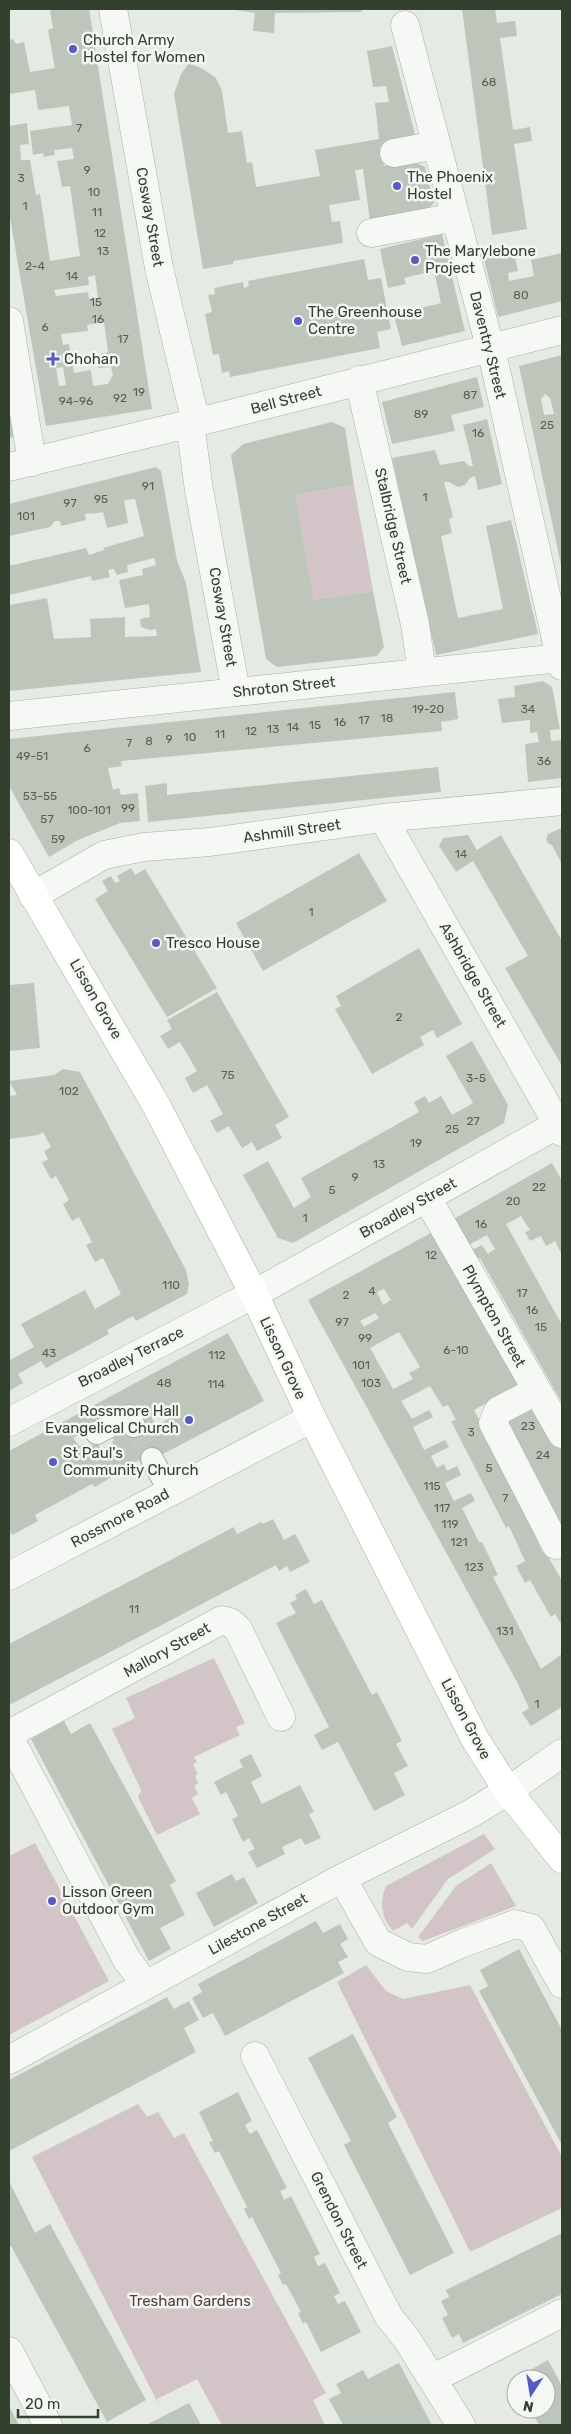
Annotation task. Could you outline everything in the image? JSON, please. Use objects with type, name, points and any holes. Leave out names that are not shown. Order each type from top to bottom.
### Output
[{"type":"main road","name":"Lisson Grove","points":[[9,853],[156,1105],[254,1294],[312,1418],[475,1739],[508,1791],[562,1859]]},
{"type":"street","name":"Cosway Street","points":[[113,9],[159,268],[193,423],[236,692]]},
{"type":"street","name":"Daventry Street","points":[[405,25],[490,348],[561,662]]},
{"type":"street","points":[[394,153],[437,145]]},
{"type":"street","points":[[371,233],[456,217]]},
{"type":"street","points":[[9,320],[20,465]]},
{"type":"street","name":"Bell Street","points":[[20,465],[562,330]]},
{"type":"street","name":"Stalbridge Street","points":[[359,380],[415,624],[422,672]]},
{"type":"street","name":"Shroton Street","points":[[9,716],[422,672],[561,662]]},
{"type":"street","name":"Ashmill Street","points":[[33,896],[104,855],[144,847],[210,842],[383,818],[562,801]]},
{"type":"street","name":"Ashbridge Street","points":[[383,818],[561,1126]]},
{"type":"street","name":"Broadley Street","points":[[254,1294],[561,1126]]},
{"type":"street","name":"Plympton Street","points":[[427,1198],[562,1434]]},
{"type":"street","name":"Broadley Terrace","points":[[9,1422],[254,1294]]},
{"type":"street","points":[[536,1391],[498,1411],[494,1423],[556,1545]]},
{"type":"street","points":[[97,1433],[129,1416],[134,1426]]},
{"type":"street","name":"Rossmore Road","points":[[9,1576],[312,1418]]},
{"type":"street","points":[[152,1459],[170,1492]]},
{"type":"street","name":"Mallory Street","points":[[146,1985],[127,1960],[9,1735],[222,1620],[230,1622],[238,1629],[281,1717]]},
{"type":"street","name":"Lilestone Street","points":[[9,2060],[342,1878],[470,1814],[508,1791],[562,1752]]},
{"type":"street","points":[[342,1878],[367,1927],[378,1942],[389,1949],[408,1957],[427,1959],[515,1924],[531,1928],[562,1984]]},
{"type":"street","name":"Grendon Street","points":[[254,2056],[389,2317],[406,2338],[461,2425]]},
{"type":"street","points":[[432,2379],[562,2313]]},
{"type":"street","points":[[9,2351],[48,2425]]},
{"type":"green space","points":[[354,485],[373,591],[314,600],[296,495]]},
{"type":"green space","points":[[214,1658],[245,1723],[236,1727],[240,1735],[194,1757],[197,1762],[193,1764],[198,1774],[195,1776],[198,1783],[194,1786],[198,1794],[192,1798],[200,1814],[157,1835],[138,1797],[141,1790],[112,1729],[135,1718],[126,1698]]},
{"type":"green space","points":[[484,1834],[495,1849],[448,1879],[412,1929],[407,1923],[393,1931],[382,1910],[382,1898],[386,1886]]},
{"type":"green space","points":[[35,1843],[109,1981],[9,2035],[9,1856]]},
{"type":"green space","points":[[491,1863],[516,1906],[423,1941],[418,1937],[456,1886]]},
{"type":"green space","points":[[366,1965],[386,1991],[403,1999],[470,1985],[562,2157],[562,2208],[470,2252],[337,1982]]},
{"type":"green space","name":"Tresham Gardens","points":[[138,2104],[147,2117],[158,2112],[174,2138],[184,2133],[326,2393],[313,2400],[325,2425],[222,2425],[197,2379],[157,2399],[159,2405],[32,2157]]},
{"type":"building","points":[[55,9],[89,9],[152,409],[46,426],[9,212],[9,126],[27,123],[29,144],[20,145],[21,160],[30,160],[36,195],[40,194],[50,261],[80,256],[70,186],[62,187],[57,161],[74,159],[72,148],[54,150],[55,155],[44,157],[43,153],[33,155],[30,131],[72,125],[69,106],[38,110],[35,90],[9,94],[9,40],[13,39],[16,44],[24,42],[30,72],[55,68],[48,30],[53,28],[50,11]],"holes":[[[95,275],[98,298],[89,299],[88,292],[56,296],[54,290],[89,285],[88,277]],[[104,322],[108,352],[97,355],[98,368],[111,367],[113,375],[108,384],[93,386],[91,370],[74,373],[69,344],[63,345],[61,334],[88,331],[87,325]],[[63,367],[66,385],[59,386],[56,368]]]},
{"type":"building","points":[[228,9],[361,9],[362,12],[275,13],[274,33],[253,31],[255,13]]},
{"type":"building","points":[[462,9],[495,9],[497,23],[515,21],[517,36],[500,38],[513,130],[530,127],[532,141],[514,144],[527,229],[492,235]]},
{"type":"building","points":[[392,46],[417,142],[380,147],[384,166],[415,162],[425,167],[434,203],[426,211],[370,221],[363,169],[355,170],[360,200],[329,205],[332,222],[340,221],[343,243],[233,261],[233,264],[203,269],[174,94],[181,74],[189,63],[203,69],[216,78],[222,91],[228,133],[242,131],[247,163],[252,162],[256,187],[320,176],[315,150],[379,139],[375,103],[389,102],[386,86],[373,87],[367,51]]},
{"type":"building","points":[[442,234],[465,331],[402,346],[394,315],[441,303],[434,271],[404,278],[406,284],[388,288],[380,249]]},
{"type":"building","points":[[514,252],[518,271],[508,273],[509,281],[534,276],[531,260],[562,253],[562,301],[498,317],[484,259]]},
{"type":"building","name":"The Greenhouse Centre","points":[[364,259],[368,280],[381,278],[391,329],[377,332],[380,348],[230,377],[229,371],[222,373],[219,354],[213,355],[205,314],[212,312],[208,295],[215,294],[214,288],[243,282],[244,288],[249,286],[248,281]]},
{"type":"building","points":[[562,355],[561,565],[519,366]],"holes":[[[545,394],[550,398],[554,414],[544,415],[541,399]]]},
{"type":"building","points":[[477,377],[484,407],[451,415],[455,431],[392,444],[382,402]]},
{"type":"building","points":[[9,392],[19,436],[9,438]]},
{"type":"building","points":[[487,419],[502,484],[478,490],[475,476],[470,478],[465,485],[458,487],[449,482],[444,482],[453,517],[449,519],[452,533],[441,536],[458,618],[503,609],[486,526],[511,520],[538,634],[436,655],[392,458],[435,450],[440,465],[464,461],[469,466],[473,466],[463,425]]},
{"type":"building","points":[[332,422],[345,428],[354,485],[296,495],[314,600],[373,591],[384,647],[377,656],[277,667],[266,659],[231,455],[243,444]]},
{"type":"building","points":[[156,467],[161,471],[177,561],[186,583],[201,672],[9,691],[9,605],[47,598],[54,639],[91,637],[90,619],[125,617],[125,637],[157,636],[156,629],[150,630],[141,627],[140,619],[150,617],[149,604],[125,608],[119,580],[143,575],[142,569],[156,565],[154,558],[127,565],[128,572],[117,575],[114,569],[108,570],[110,577],[92,581],[91,576],[9,595],[9,566],[86,548],[89,555],[104,550],[103,548],[144,536],[135,499],[124,500],[128,523],[107,528],[103,512],[92,513],[85,514],[86,520],[61,526],[60,521],[55,521],[50,527],[9,536],[9,504]]},
{"type":"building","points":[[543,681],[552,687],[560,729],[550,730],[551,741],[562,740],[562,778],[528,782],[525,744],[539,742],[537,732],[530,733],[530,720],[502,723],[498,699],[515,697],[514,686]]},
{"type":"building","points":[[455,692],[458,719],[441,722],[442,731],[121,761],[122,766],[108,768],[113,790],[119,788],[121,795],[138,793],[140,821],[120,823],[78,840],[49,857],[9,786],[9,739]]},
{"type":"building","points":[[438,767],[441,792],[148,822],[145,786],[167,783],[167,795]]},
{"type":"building","points":[[562,829],[562,864],[552,845],[546,840],[548,834]]},
{"type":"building","points":[[468,835],[477,850],[501,835],[562,941],[562,1066],[505,968],[528,956],[473,861],[456,872],[439,846],[443,838]]},
{"type":"building","points":[[359,853],[387,901],[263,971],[236,923]]},
{"type":"building","name":"Tresco House","points":[[131,868],[135,875],[145,869],[217,988],[167,1017],[95,899],[108,891],[102,881],[111,876],[115,883],[120,881],[117,876]]},
{"type":"building","points":[[419,948],[462,1024],[437,1038],[433,1030],[420,1037],[424,1045],[372,1074],[335,1009],[341,1006],[336,996]]},
{"type":"building","points":[[34,983],[40,1048],[9,1051],[9,985]]},
{"type":"building","points":[[217,992],[289,1117],[275,1125],[282,1138],[257,1151],[252,1142],[242,1148],[229,1126],[217,1133],[210,1121],[223,1114],[207,1085],[193,1093],[185,1078],[197,1071],[180,1042],[168,1049],[160,1036],[172,1029],[167,1020]]},
{"type":"building","points":[[472,1041],[508,1105],[504,1123],[293,1243],[278,1238],[243,1175],[268,1161],[294,1208],[311,1197],[301,1178],[419,1112],[414,1102],[425,1096],[429,1103],[441,1096],[452,1115],[473,1103],[446,1056]]},
{"type":"building","points":[[63,1069],[80,1072],[186,1270],[189,1284],[187,1294],[136,1321],[133,1316],[107,1330],[109,1334],[46,1368],[41,1361],[18,1374],[23,1383],[9,1391],[9,1357],[10,1360],[34,1347],[21,1324],[85,1290],[95,1309],[121,1294],[103,1258],[95,1262],[86,1245],[92,1242],[79,1217],[72,1221],[63,1204],[69,1200],[56,1176],[51,1179],[42,1163],[48,1159],[44,1151],[51,1147],[43,1132],[38,1135],[9,1139],[9,1096],[17,1095],[9,1081],[54,1075]]},
{"type":"building","points":[[552,1163],[562,1181],[562,1255],[555,1241],[546,1246],[541,1236],[530,1241],[525,1232],[530,1230],[521,1216],[506,1224],[562,1325],[562,1403],[480,1258],[473,1262],[468,1252],[482,1245],[488,1254],[495,1249],[487,1235],[465,1247],[450,1221]]},
{"type":"building","points":[[438,1229],[522,1383],[474,1410],[529,1516],[527,1518],[543,1553],[545,1551],[562,1581],[562,1625],[555,1614],[551,1617],[530,1580],[525,1583],[516,1566],[525,1561],[509,1526],[506,1528],[451,1421],[456,1420],[448,1405],[443,1407],[430,1386],[401,1401],[412,1419],[429,1410],[433,1417],[413,1427],[424,1450],[445,1440],[449,1447],[431,1456],[437,1468],[444,1464],[447,1471],[457,1466],[461,1475],[445,1483],[454,1501],[471,1493],[475,1501],[462,1508],[479,1542],[482,1542],[498,1575],[493,1577],[541,1669],[562,1654],[562,1707],[531,1726],[522,1713],[529,1708],[517,1682],[308,1300]],"holes":[[[384,1289],[391,1300],[383,1305],[377,1292]],[[375,1313],[379,1318],[364,1327],[360,1321]],[[399,1332],[420,1367],[409,1373],[413,1379],[393,1389],[370,1348]]]},
{"type":"building","points":[[228,1333],[264,1401],[142,1465],[139,1460],[95,1487],[92,1484],[35,1515],[38,1521],[12,1535],[9,1529],[9,1451]],"holes":[[[133,1406],[140,1422],[121,1434],[117,1428],[109,1433],[114,1440],[112,1442],[116,1448],[109,1453],[105,1447],[101,1450],[97,1442],[88,1448],[84,1444],[79,1446],[73,1438]],[[163,1409],[168,1419],[156,1426],[151,1416]]]},
{"type":"building","points":[[534,1406],[562,1451],[562,1531],[507,1421]]},
{"type":"building","points":[[273,1519],[284,1540],[295,1534],[310,1562],[290,1572],[287,1566],[279,1571],[276,1565],[11,1704],[9,1700],[9,1644],[234,1527],[237,1534],[261,1522],[263,1524]]},
{"type":"building","points":[[306,1589],[314,1604],[322,1600],[372,1695],[377,1692],[402,1741],[396,1744],[408,1766],[394,1773],[405,1795],[374,1811],[338,1742],[322,1750],[314,1735],[329,1727],[276,1623],[296,1613],[290,1603],[297,1599],[295,1595]]},
{"type":"building","points":[[64,1721],[71,1734],[90,1723],[176,1881],[170,1885],[185,1915],[160,1928],[171,1949],[149,1961],[31,1739]]},
{"type":"building","points":[[251,1754],[262,1776],[251,1782],[262,1804],[300,1785],[314,1812],[309,1814],[321,1838],[305,1845],[301,1838],[282,1847],[285,1854],[257,1868],[248,1852],[255,1849],[249,1838],[243,1842],[232,1819],[238,1816],[226,1792],[221,1795],[214,1782],[243,1767],[239,1760]]},
{"type":"building","points":[[232,1874],[236,1881],[244,1877],[258,1903],[214,1927],[196,1893]]},
{"type":"building","points":[[316,1921],[323,1933],[340,1924],[348,1939],[340,1944],[348,1957],[338,1962],[344,1973],[225,2036],[213,2013],[203,2018],[192,1998],[202,1992],[198,1984]]},
{"type":"building","points":[[519,1949],[562,2030],[562,2145],[479,1991],[488,1986],[480,1970]]},
{"type":"building","points":[[167,1997],[174,2009],[189,2001],[199,2020],[184,2028],[196,2052],[9,2151],[9,2080]]},
{"type":"building","points":[[353,2034],[397,2117],[388,2123],[454,2253],[410,2275],[344,2145],[351,2141],[308,2058]]},
{"type":"building","points":[[238,2092],[252,2121],[245,2125],[250,2134],[257,2130],[287,2188],[280,2191],[284,2200],[291,2196],[320,2254],[314,2257],[318,2266],[325,2263],[340,2293],[334,2296],[338,2304],[345,2301],[361,2332],[321,2352],[306,2322],[303,2324],[298,2313],[301,2312],[286,2284],[283,2285],[278,2275],[281,2273],[252,2217],[249,2219],[244,2209],[247,2207],[219,2151],[215,2153],[209,2142],[213,2141],[199,2112]]},
{"type":"building","points":[[9,2181],[35,2233],[50,2224],[146,2400],[107,2422],[11,2246],[9,2247]]},
{"type":"building","points":[[562,2233],[562,2294],[463,2343],[459,2334],[452,2338],[442,2318],[448,2315],[441,2301],[449,2297],[446,2290]]},
{"type":"building","points":[[548,2360],[553,2369],[532,2369]]},
{"type":"building","points":[[399,2363],[432,2425],[343,2425],[329,2399],[341,2393],[336,2384],[363,2370],[368,2379]]},
{"type":"building","points":[[556,2375],[562,2386],[562,2425],[539,2425],[536,2419],[556,2419]]},
{"type":"building","points":[[189,2403],[201,2425],[146,2425]]},
{"type":"building","points":[[9,2406],[19,2425],[9,2425]]},
{"type":"tunnel","points":[[134,1426],[152,1459]]},
{"type":"place","name":"Church Army Hostel for Women","points":[[73,49]]},
{"type":"place","name":"The Phoenix Hostel","points":[[397,186]]},
{"type":"place","name":"The Marylebone Project","points":[[415,260]]},
{"type":"place","name":"The Greenhouse Centre","points":[[298,321]]},
{"type":"place","name":"Chohan","points":[[53,359]]},
{"type":"place","name":"Tresco House","points":[[156,943]]},
{"type":"place","name":"Rossmore Hall Evangelical Church","points":[[189,1420]]},
{"type":"place","name":"St Paul's Community Church","points":[[53,1462]]},
{"type":"place","name":"Lisson Green Outdoor Gym","points":[[52,1901]]}]
